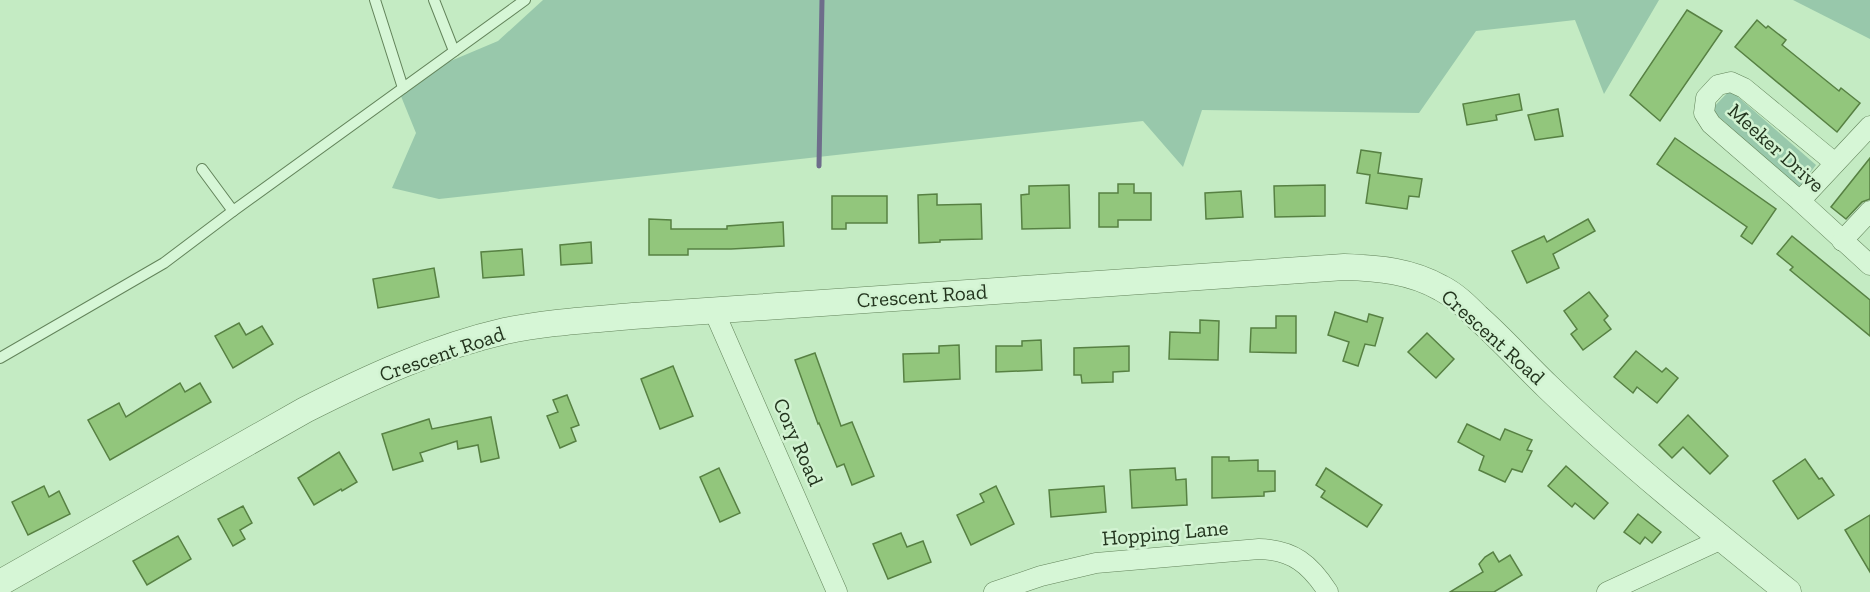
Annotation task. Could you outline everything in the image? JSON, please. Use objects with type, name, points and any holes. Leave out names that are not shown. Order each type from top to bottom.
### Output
[{"type":"street","name":"Meeker Drive","points":[[1835,163],[1744,88],[1731,82],[1718,85],[1706,98],[1704,113],[1712,124],[1870,265]]},
{"type":"street","points":[[1800,201],[1870,126]]},
{"type":"street","points":[[1842,241],[1870,211]]},
{"type":"street","name":"Crescent Road","points":[[0,583],[305,410],[350,387],[394,368],[505,331],[553,323],[1344,267],[1377,268],[1405,273],[1428,281],[1458,300],[1600,435],[1788,592]]},
{"type":"street","name":"Cory Road","points":[[714,311],[837,592]]},
{"type":"street","points":[[1607,592],[1722,539]]},
{"type":"street","name":"Hopping Lane","points":[[994,592],[1041,576],[1096,563],[1259,549],[1287,553],[1305,563],[1317,574],[1328,592]]},
{"type":"lane","points":[[375,0],[403,88]]},
{"type":"lane","points":[[434,0],[454,51]]},
{"type":"lane","points":[[0,358],[164,263],[233,210],[525,0]]},
{"type":"lane","points":[[202,170],[233,210]]},
{"type":"green space","points":[[543,0],[1659,0],[1604,94],[1575,20],[1476,31],[1419,113],[1202,110],[1183,167],[1143,121],[439,199],[392,188],[416,133],[396,84],[498,41]]},
{"type":"green space","points":[[1793,0],[1870,0],[1870,39]]},
{"type":"green space","points":[[1730,90],[1816,165],[1799,187],[1711,110]]},
{"type":"building","points":[[1687,10],[1722,31],[1660,121],[1630,95]]},
{"type":"building","points":[[1757,20],[1786,40],[1782,45],[1839,91],[1841,88],[1860,103],[1837,132],[1735,47]]},
{"type":"building","points":[[1519,94],[1522,110],[1496,115],[1497,120],[1467,125],[1463,104]]},
{"type":"building","points":[[1558,109],[1563,136],[1535,140],[1528,115]]},
{"type":"building","points":[[1675,138],[1776,209],[1752,244],[1741,236],[1747,227],[1657,164]]},
{"type":"building","points":[[1361,150],[1381,153],[1378,173],[1422,179],[1419,197],[1409,196],[1407,209],[1366,203],[1370,175],[1357,173]]},
{"type":"building","points":[[1870,158],[1870,199],[1862,202],[1846,219],[1831,207]]},
{"type":"building","points":[[1118,184],[1134,184],[1134,193],[1151,193],[1151,220],[1118,220],[1118,227],[1099,227],[1099,193],[1118,193]]},
{"type":"building","points":[[1069,185],[1070,228],[1022,229],[1021,195],[1029,194],[1029,186]]},
{"type":"building","points":[[1325,185],[1325,216],[1275,217],[1274,186]]},
{"type":"building","points":[[1241,191],[1243,217],[1206,219],[1205,193]]},
{"type":"building","points":[[937,194],[937,205],[981,204],[982,239],[919,243],[918,195]]},
{"type":"building","points":[[832,196],[887,196],[887,223],[846,223],[846,229],[832,229]]},
{"type":"building","points":[[649,219],[671,220],[671,229],[727,229],[727,226],[783,222],[784,246],[688,249],[688,255],[649,255]]},
{"type":"building","points":[[1588,219],[1595,231],[1553,254],[1559,268],[1527,283],[1512,251],[1544,236],[1547,242]]},
{"type":"building","points":[[1792,236],[1870,300],[1870,336],[1790,270],[1793,267],[1777,254]]},
{"type":"building","points":[[591,242],[592,263],[561,265],[560,245]]},
{"type":"building","points":[[522,249],[524,275],[483,278],[481,252]]},
{"type":"building","points":[[434,268],[439,297],[378,308],[373,279]]},
{"type":"building","points":[[1589,292],[1608,316],[1604,320],[1611,329],[1583,350],[1571,334],[1577,329],[1564,311]]},
{"type":"building","points":[[1335,312],[1367,322],[1369,314],[1383,318],[1375,346],[1365,344],[1358,366],[1343,361],[1349,342],[1328,335]]},
{"type":"building","points":[[1276,316],[1296,316],[1296,353],[1250,352],[1251,328],[1276,328]]},
{"type":"building","points":[[1200,320],[1219,321],[1218,360],[1169,359],[1170,332],[1200,333]]},
{"type":"building","points":[[239,323],[246,335],[262,326],[273,344],[233,368],[215,336]]},
{"type":"building","points":[[1427,333],[1454,359],[1436,378],[1408,352]]},
{"type":"building","points":[[1041,340],[1042,370],[996,372],[996,346],[1022,346],[1022,341]]},
{"type":"building","points":[[959,345],[960,379],[904,382],[903,354],[939,353],[939,346]]},
{"type":"building","points":[[1129,346],[1129,371],[1113,372],[1113,382],[1082,383],[1081,375],[1074,375],[1074,348]]},
{"type":"building","points":[[1636,351],[1662,372],[1666,368],[1678,378],[1657,403],[1637,387],[1633,393],[1614,377]]},
{"type":"building","points":[[815,353],[841,426],[852,422],[874,476],[852,485],[844,464],[837,467],[818,424],[795,360]]},
{"type":"building","points":[[673,366],[693,416],[660,429],[641,379]]},
{"type":"building","points":[[180,383],[185,392],[200,383],[211,402],[110,460],[88,420],[119,403],[126,417]]},
{"type":"building","points":[[567,395],[579,425],[571,428],[576,441],[560,448],[547,416],[558,412],[553,400]]},
{"type":"building","points":[[1688,415],[1728,456],[1710,474],[1683,447],[1672,458],[1659,445]]},
{"type":"building","points":[[491,417],[499,458],[481,462],[478,445],[458,449],[457,441],[420,453],[423,461],[393,470],[382,434],[429,419],[432,429]]},
{"type":"building","points":[[1467,424],[1500,440],[1505,429],[1532,440],[1527,450],[1532,451],[1522,472],[1512,469],[1505,482],[1479,470],[1484,456],[1458,442]]},
{"type":"building","points":[[339,452],[357,482],[314,505],[298,478]]},
{"type":"building","points":[[1212,457],[1229,457],[1229,461],[1258,460],[1258,471],[1275,471],[1275,491],[1264,492],[1264,496],[1212,498]]},
{"type":"building","points":[[1805,459],[1834,495],[1798,519],[1773,481]]},
{"type":"building","points":[[1566,466],[1608,503],[1594,519],[1575,503],[1572,507],[1548,486]]},
{"type":"building","points":[[719,468],[740,513],[720,522],[700,477]]},
{"type":"building","points":[[1175,468],[1176,480],[1186,479],[1187,505],[1132,508],[1130,470]]},
{"type":"building","points":[[1326,468],[1382,505],[1367,527],[1321,497],[1325,491],[1316,485]]},
{"type":"building","points":[[44,486],[49,497],[59,491],[70,514],[28,535],[12,502]]},
{"type":"building","points":[[996,486],[1014,524],[971,545],[957,515],[984,502],[980,494]]},
{"type":"building","points":[[1104,486],[1106,512],[1051,517],[1049,490]]},
{"type":"building","points":[[243,506],[252,523],[240,530],[245,539],[233,546],[218,519]]},
{"type":"building","points":[[1638,514],[1661,532],[1652,543],[1645,537],[1640,544],[1624,532]]},
{"type":"building","points":[[1870,515],[1870,572],[1845,530]]},
{"type":"building","points":[[901,533],[907,547],[923,541],[931,562],[888,579],[873,544]]},
{"type":"building","points":[[178,536],[191,559],[147,585],[133,561]]},
{"type":"building","points":[[1493,552],[1499,562],[1510,555],[1522,575],[1494,592],[1450,592],[1483,572],[1479,564]]},
{"type":"waterway","points":[[819,166],[822,0]]}]
